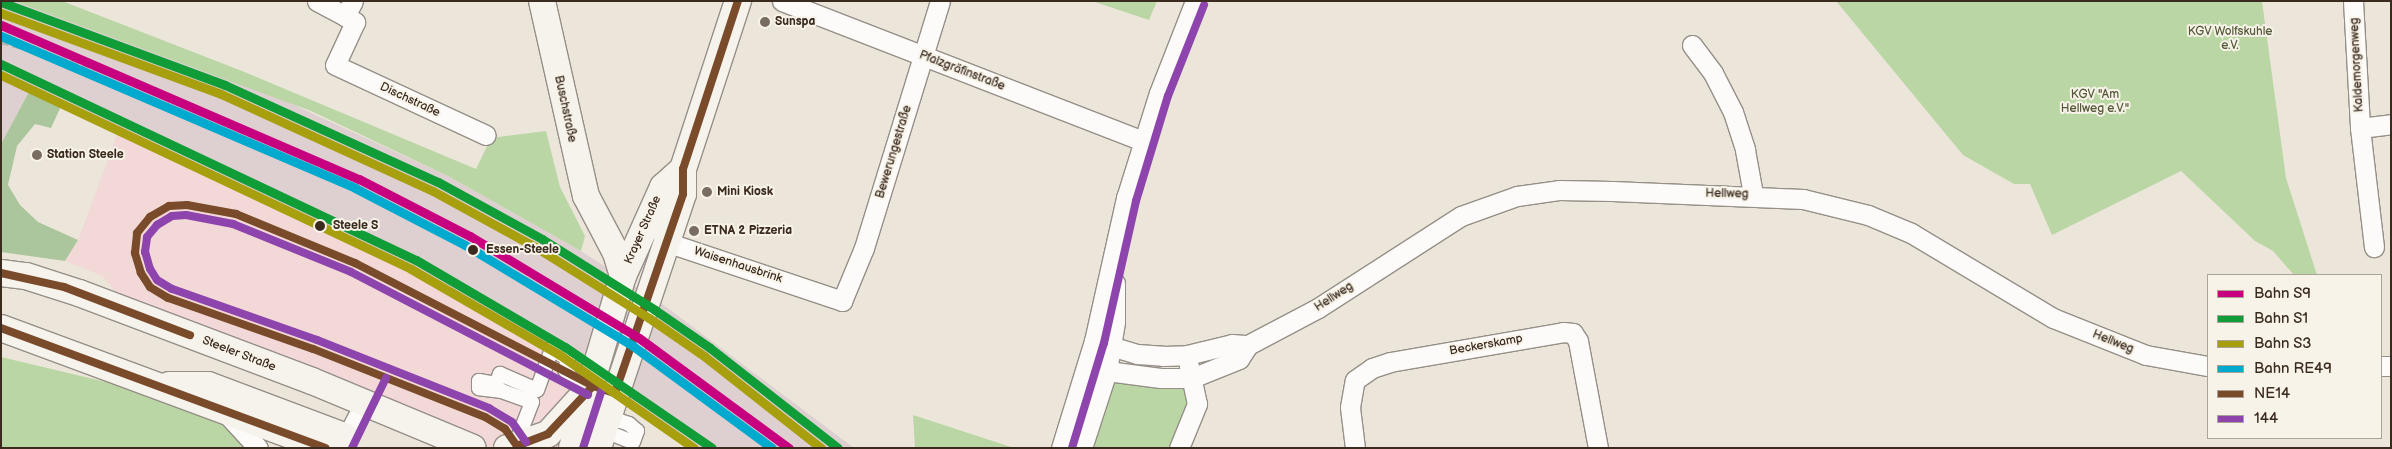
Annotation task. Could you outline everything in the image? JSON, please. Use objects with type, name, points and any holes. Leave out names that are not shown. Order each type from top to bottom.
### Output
[{"type":"main road","name":"Buschstraße","points":[[542,1],[576,160],[586,196],[597,214],[623,276]]},
{"type":"main road","name":"Krayer Straße","points":[[598,448],[683,194],[683,169],[738,1]]},
{"type":"main road","name":"Krayer Straße","points":[[572,448],[593,386],[623,276],[663,187],[683,169]]},
{"type":"main road","points":[[597,214],[647,220],[656,272]]},
{"type":"main road","name":"Steeler Straße","points":[[1,273],[26,276],[72,290],[473,448]]},
{"type":"main road","points":[[1,328],[156,385],[225,413],[338,444]]},
{"type":"main road","points":[[156,385],[208,385],[338,444]]},
{"type":"main road","name":"Krayer Straße","points":[[507,448],[548,434],[593,386]]},
{"type":"main road","name":"Krayer Straße","points":[[607,417],[610,448]]},
{"type":"street","points":[[317,1],[349,9]]},
{"type":"street","name":"Pfalzgräfinstraße","points":[[782,1],[1143,141]]},
{"type":"street","name":"Bewerungestraße","points":[[842,301],[864,248],[940,1]]},
{"type":"street","points":[[1060,448],[1088,360],[1102,344],[1115,322],[1114,257],[1126,198],[1143,141],[1195,1]]},
{"type":"street","name":"Kaldemorgenweg","points":[[2353,1],[2360,128],[2374,247]]},
{"type":"street","name":"Dischstraße","points":[[349,9],[355,22],[335,65],[486,135]]},
{"type":"street","points":[[1692,46],[1713,73],[1733,112],[1745,150],[1753,194]]},
{"type":"street","name":"Kaldemorgenweg","points":[[2360,128],[2391,124]]},
{"type":"street","name":"Hellweg","points":[[1088,360],[1107,371],[1161,378],[1192,378],[1239,359],[1248,345],[1318,308],[1461,216],[1517,196],[1559,190],[1753,194],[1821,202],[1868,216],[1911,233],[2053,318],[2146,355],[2207,366]]},
{"type":"street","points":[[647,220],[666,242]]},
{"type":"street","name":"Waisenhausbrink","points":[[666,242],[842,301]]},
{"type":"street","name":"Beckerskamp","points":[[1355,448],[1350,407],[1355,380],[1372,368],[1390,362],[1563,332],[1573,333],[1578,342],[1598,448]]},
{"type":"street","points":[[1082,448],[1107,371],[1102,344]]},
{"type":"street","name":"Hellweg","points":[[1102,344],[1137,354],[1186,355],[1232,344],[1248,345]]},
{"type":"street","points":[[515,448],[532,402],[502,391],[479,388],[479,381],[496,384],[500,374],[537,390],[552,349],[568,360],[565,370],[600,414],[629,424],[637,431],[633,442],[565,415],[555,416],[543,448]]},
{"type":"street","points":[[1179,448],[1196,414],[1196,396],[1186,355]]},
{"type":"street","points":[[338,444],[364,404]]},
{"type":"street","points":[[225,413],[258,448]]},
{"type":"shaded area","points":[[1,1],[14,1],[268,93],[448,176],[581,251],[661,303],[854,448],[699,448],[607,383],[443,284],[358,240],[30,90],[1,144]]},
{"type":"shaded area","points":[[119,129],[358,240],[443,284],[607,383],[587,448],[485,448],[131,309],[102,276],[65,261],[78,240]]},
{"type":"green space","points":[[14,1],[62,1],[242,71],[476,169],[491,138],[546,131],[560,187],[585,236],[581,251],[448,176],[311,111]]},
{"type":"green space","points":[[1092,1],[1157,1],[1149,20]]},
{"type":"green space","name":"KGV \"Am Hellweg e.V.\"","points":[[1836,1],[2262,1],[2286,178],[2317,274],[2293,274],[2273,251],[2255,241],[2181,171],[2052,235],[2030,184],[2014,184],[1963,155]]},
{"type":"green space","points":[[30,90],[62,104],[51,128],[35,124],[17,146],[8,185],[20,205],[38,222],[78,240],[65,261],[1,252],[1,144]]},
{"type":"green space","points":[[1,357],[207,406],[247,448],[1,448]]},
{"type":"green space","points":[[1089,362],[1191,380],[1195,395],[1176,448],[1062,448]]},
{"type":"green space","points":[[913,415],[1014,448],[915,448]]},
{"type":"railway","points":[[1,42],[99,70],[194,106]]},
{"type":"rail line","name":"S1","points":[[1,2],[225,85],[438,182],[542,239],[655,310],[710,348],[838,448]]},
{"type":"rail line","name":"S3","points":[[1,13],[221,94],[433,191],[537,248],[649,318],[704,356],[821,448]]},
{"type":"rail line","name":"S9","points":[[1,25],[359,179],[470,236],[639,338],[789,448]]},
{"type":"rail line","name":"RE49","points":[[1,36],[355,188],[465,245],[633,346],[772,448]]},
{"type":"rail line","name":"S1","points":[[1,64],[416,260],[565,347],[712,448]]},
{"type":"rail line","name":"S3","points":[[1,75],[411,269],[560,355],[694,448]]},
{"type":"transit line","name":"NE14","points":[[593,386],[615,393],[683,194],[683,169],[738,1]]},
{"type":"transit line","name":"144","points":[[1072,448],[1104,343],[1136,201],[1168,96],[1204,5]]},
{"type":"transit line","name":"NE14","points":[[187,205],[236,214],[355,263],[593,386],[548,434],[517,446],[505,429],[485,417],[313,349],[168,298],[150,287],[141,273],[135,253],[137,233],[150,217],[169,206],[187,205]]},
{"type":"transit line","name":"144","points":[[526,442],[512,422],[489,408],[317,340],[172,289],[157,280],[150,269],[145,252],[147,237],[157,225],[172,216],[186,215],[233,224],[351,272],[588,395]]},
{"type":"transit line","name":"NE14","points":[[1,273],[64,287],[190,335]]},
{"type":"transit line","name":"NE14","points":[[1,328],[325,448]]},
{"type":"transit line","name":"144","points":[[352,448],[386,378]]},
{"type":"transit line","name":"144","points":[[583,448],[602,389]]},
{"type":"place","name":"Sunspa","points":[[765,22]]},
{"type":"place","name":"Station Steele","points":[[37,155]]},
{"type":"place","name":"Mini Kiosk","points":[[707,192]]},
{"type":"place","name":"Steele S","points":[[320,226]]},
{"type":"place","name":"ETNA 2 Pizzeria","points":[[694,231]]},
{"type":"place","name":"Essen-Steele","points":[[473,250]]},
{"type":"park label","name":"KGV Wolfskuhle e.V.","points":[[2230,39]]}]
